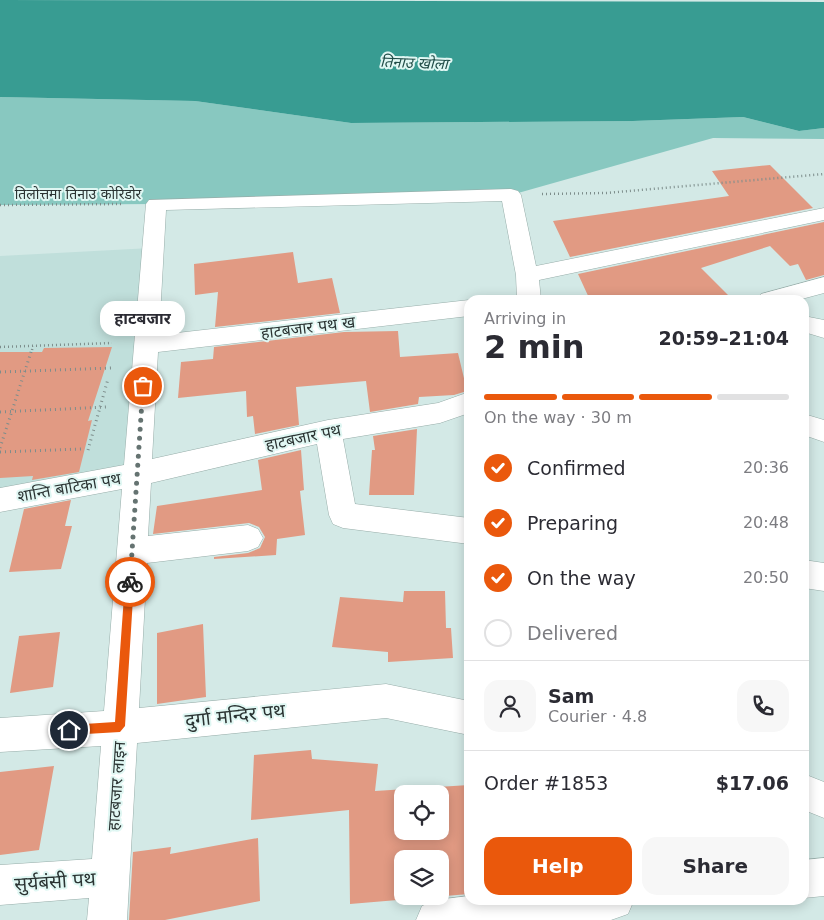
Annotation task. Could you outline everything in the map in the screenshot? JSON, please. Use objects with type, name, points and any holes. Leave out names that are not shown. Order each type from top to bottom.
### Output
[{"type":"street","points":[[156,204],[511,195],[527,275],[529,295]]},
{"type":"street","name":"हाटबजार लाइन","points":[[107,920],[142,406],[136,352],[156,204]]},
{"type":"street","points":[[527,275],[824,214]]},
{"type":"street","points":[[787,295],[824,284]]},
{"type":"street","name":"हाटबजार पथ ख","points":[[136,352],[464,309]]},
{"type":"street","points":[[809,325],[824,329]]},
{"type":"street","name":"हाटबजार पथ","points":[[138,474],[328,431],[440,412],[464,404]]},
{"type":"street","points":[[809,426],[824,431]]},
{"type":"street","points":[[328,431],[343,515],[464,530]]},
{"type":"street","name":"शान्ति बाटिका पथ","points":[[0,500],[138,474]]},
{"type":"street","points":[[132,551],[248,538]]},
{"type":"street","points":[[809,575],[824,577]]},
{"type":"street","name":"दुर्गा मन्दिर पथ","points":[[0,735],[120,726],[386,701],[464,717]]},
{"type":"street","points":[[809,794],[824,800]]},
{"type":"street","name":"सुर्यबंसी पथ","points":[[0,885],[110,877]]},
{"type":"street","points":[[809,878],[824,877]]},
{"type":"street","points":[[436,920],[570,905]]},
{"type":"path","points":[[511,195],[606,193],[824,174]]},
{"type":"path","name":"तिलोत्तमा तिनाउ कोरिडोर","points":[[0,205],[156,204]]},
{"type":"path","points":[[0,448],[33,346]]},
{"type":"path","points":[[0,347],[33,346],[136,352]]},
{"type":"path","points":[[0,372],[111,368],[136,352]]},
{"type":"path","points":[[86,456],[113,360]]},
{"type":"path","points":[[0,412],[142,406]]},
{"type":"path","points":[[0,452],[89,448]]},
{"type":"shaded area","points":[[0,97],[195,101],[351,123],[633,121],[743,117],[799,131],[824,128],[824,139],[713,138],[511,195],[156,204],[0,205]]},
{"type":"shaded area","points":[[151,248],[138,474],[0,500],[0,256]]},
{"type":"water","name":"तिनाउ खोला","points":[[0,0],[824,2],[824,128],[799,131],[743,117],[633,121],[351,123],[195,101],[0,97]]},
{"type":"building","points":[[770,165],[813,208],[570,257],[553,221],[729,196],[712,171]]},
{"type":"building","points":[[824,222],[824,275],[806,280],[798,264],[790,266],[770,246],[701,268],[728,295],[588,295],[578,274]]},
{"type":"building","points":[[293,252],[298,283],[332,278],[340,313],[215,327],[218,292],[195,295],[194,264]]},
{"type":"building","points":[[398,331],[400,357],[458,353],[464,378],[464,392],[454,395],[419,397],[418,404],[370,412],[366,381],[296,387],[299,425],[255,434],[253,416],[247,417],[246,391],[178,398],[181,362],[213,359],[214,347],[344,332]]},
{"type":"building","points":[[112,347],[88,421],[92,420],[79,472],[32,480],[33,476],[0,478],[0,352],[42,352],[44,348]]},
{"type":"building","points":[[417,429],[414,495],[369,495],[372,450],[375,450],[373,436]]},
{"type":"building","points":[[301,450],[304,490],[300,491],[305,535],[277,539],[276,555],[214,559],[214,557],[248,553],[260,548],[265,537],[259,527],[249,523],[153,534],[157,506],[262,490],[258,460]]},
{"type":"building","points":[[71,500],[65,526],[72,526],[61,569],[9,572],[24,509]]},
{"type":"building","points":[[404,591],[445,591],[446,628],[451,628],[453,658],[388,662],[388,652],[332,647],[340,597],[403,602]]},
{"type":"building","points":[[203,624],[206,697],[157,704],[157,633]]},
{"type":"building","points":[[60,632],[53,687],[10,693],[19,636]]},
{"type":"building","points":[[311,750],[312,759],[378,764],[375,791],[394,790],[394,840],[449,840],[449,786],[464,785],[464,894],[449,896],[449,850],[394,850],[394,900],[350,904],[349,810],[251,820],[254,755]]},
{"type":"building","points":[[54,766],[39,850],[0,855],[0,772]]},
{"type":"building","points":[[258,838],[260,901],[165,920],[129,920],[133,852],[171,847],[170,854]]},
{"type":"way so far","points":[[130,582],[143,386]]},
{"type":"place","name":"हाटबजार","points":[[143,386]]},
{"type":"route","points":[[69,730],[120,726],[130,582]]}]
